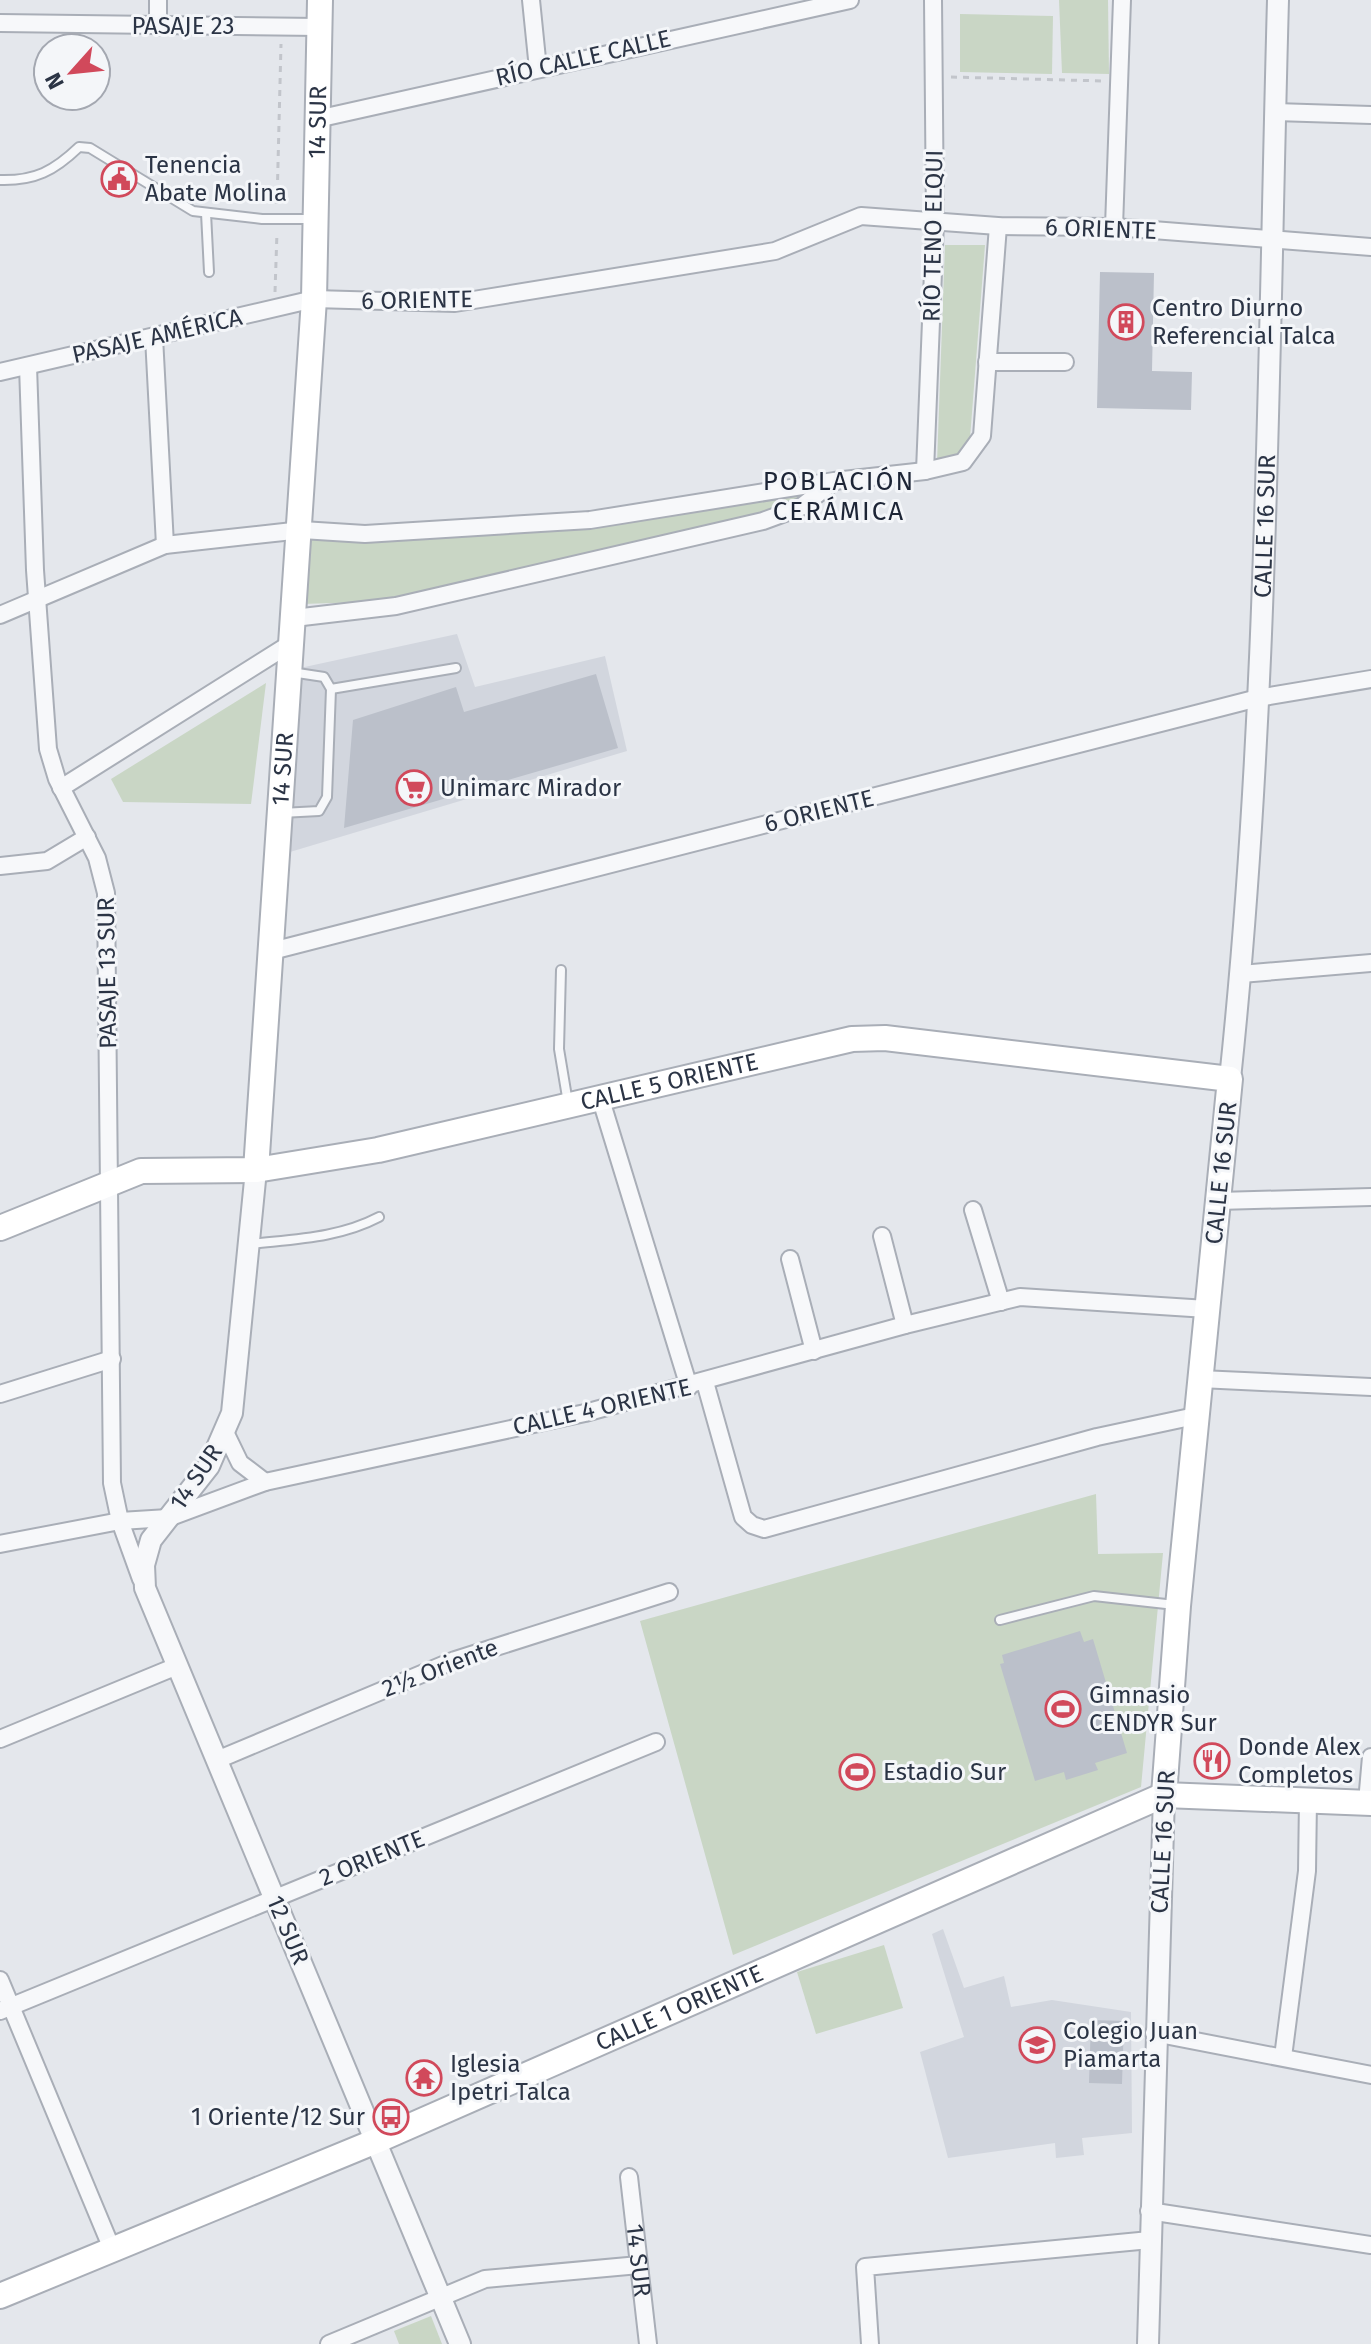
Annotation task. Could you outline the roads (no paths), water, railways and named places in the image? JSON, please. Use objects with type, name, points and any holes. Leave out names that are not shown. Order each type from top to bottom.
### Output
[{"type":"main road","name":"14 SUR","points":[[256,1170],[268,952],[302,530],[314,299],[320,0]]},
{"type":"main road","name":"CALLE 5 ORIENTE","points":[[0,1228],[111,1181],[158,1169],[256,1170],[378,1150],[870,1038],[1230,1079]]},
{"type":"main road","name":"CALLE 16 SUR","points":[[1164,1795],[1195,1416],[1230,1079]]},
{"type":"main road","name":"CALLE 1 ORIENTE","points":[[0,2296],[376,2141],[1164,1795],[1369,1802]]},
{"type":"street","points":[[158,0],[158,27]]},
{"type":"street","points":[[531,0],[538,69]]},
{"type":"street","name":"RÍO CALLE CALLE","points":[[317,119],[821,2],[850,0]]},
{"type":"street","name":"RÍO TENO ELQUI","points":[[925,471],[935,222],[933,0]]},
{"type":"street","points":[[1114,227],[1122,0]]},
{"type":"street","name":"CALLE 16 SUR","points":[[1230,1079],[1241,974],[1258,698],[1278,0]]},
{"type":"street","name":"PASAJE 23","points":[[0,23],[319,27]]},
{"type":"street","points":[[1275,112],[1371,115]]},
{"type":"street","name":"6 ORIENTE","points":[[314,299],[455,303],[775,251],[861,216],[998,226],[1114,227],[1371,247]]},
{"type":"street","points":[[0,615],[37,602],[75,581],[165,545],[302,530],[365,534],[590,520],[834,481],[925,471],[963,462],[982,436],[998,226]]},
{"type":"street","name":"PASAJE AMÉRICA","points":[[0,372],[314,299]]},
{"type":"street","points":[[154,337],[165,545]]},
{"type":"street","points":[[987,362],[1065,362]]},
{"type":"street","name":"PASAJE 13 SUR","points":[[28,366],[37,602],[43,645],[46,733],[61,788],[101,868],[106,893],[112,1483],[120,1521],[145,1588]]},
{"type":"street","points":[[61,788],[294,630],[763,521],[801,507],[834,481]]},
{"type":"street","name":"6 ORIENTE","points":[[268,952],[1258,698],[1371,679]]},
{"type":"street","points":[[0,866],[56,858],[87,837]]},
{"type":"street","points":[[1241,974],[1371,963]]},
{"type":"street","points":[[601,1100],[743,1517],[752,1525],[764,1529],[1097,1437],[1195,1416]]},
{"type":"street","name":"14 SUR","points":[[168,1518],[209,1466],[225,1432],[238,1367],[256,1170]]},
{"type":"street","points":[[1218,1201],[1371,1197]]},
{"type":"street","points":[[973,1210],[1001,1302]]},
{"type":"street","points":[[882,1236],[905,1325]]},
{"type":"street","points":[[790,1259],[814,1351]]},
{"type":"street","name":"CALLE 4 ORIENTE","points":[[0,1544],[120,1521],[168,1518],[265,1482],[697,1385],[905,1325],[1020,1297],[1207,1309]]},
{"type":"street","points":[[0,1394],[112,1359]]},
{"type":"street","points":[[1200,1379],[1371,1387]]},
{"type":"street","points":[[225,1432],[240,1463],[265,1482]]},
{"type":"street","name":"12 SUR","points":[[168,1518],[147,1553],[145,1588],[460,2344]]},
{"type":"street","name":"2½ Oriente","points":[[217,1760],[455,1660],[669,1592]]},
{"type":"street","points":[[0,1739],[177,1666]]},
{"type":"street","name":"2 ORIENTE","points":[[6,2009],[656,1742]]},
{"type":"street","points":[[1369,1802],[1371,1757]]},
{"type":"street","name":"CALLE 16 SUR","points":[[1148,2344],[1154,2033],[1164,1795]]},
{"type":"street","points":[[1283,2057],[1306,1886],[1308,1800]]},
{"type":"street","points":[[0,1980],[6,2009],[112,2249]]},
{"type":"street","points":[[1154,2033],[1371,2075]]},
{"type":"street","name":"14 SUR","points":[[629,2177],[648,2344]]},
{"type":"street","points":[[1149,2211],[1371,2245]]},
{"type":"street","points":[[870,2344],[865,2267],[1150,2240]]},
{"type":"street","points":[[329,2344],[485,2279],[639,2265]]},
{"type":"lane","points":[[0,180],[22,181],[46,174],[79,147],[90,148],[178,204],[206,213],[316,219]]},
{"type":"lane","points":[[206,213],[209,272]]},
{"type":"lane","points":[[331,689],[456,668]]},
{"type":"lane","points":[[279,813],[313,812],[326,803],[331,689],[324,677],[290,671]]},
{"type":"lane","points":[[561,970],[559,1049],[570,1108]]},
{"type":"lane","points":[[250,1244],[355,1230],[379,1217]]},
{"type":"lane","points":[[1000,1620],[1094,1596],[1178,1606]]},
{"type":"place","name":"Tenencia Abate Molina","points":[[119,179]]},
{"type":"place","name":"Centro Diurno Referencial Talca","points":[[1126,322]]},
{"type":"place","name":"Unimarc Mirador","points":[[414,788]]},
{"type":"place","name":"Gimnasio CENDYR Sur","points":[[1063,1709]]},
{"type":"place","name":"Donde Alex Completos","points":[[1212,1761]]},
{"type":"place","name":"Estadio Sur","points":[[857,1772]]},
{"type":"place","name":"Colegio Juan Piamarta","points":[[1037,2045]]},
{"type":"place","name":"Iglesia Ipetri Talca","points":[[424,2078]]},
{"type":"place","name":"1 Oriente/12 Sur","points":[[391,2117]]},
{"type":"district","name":"POBLACIÓN CERÁMICA","points":[[839,496]]}]
